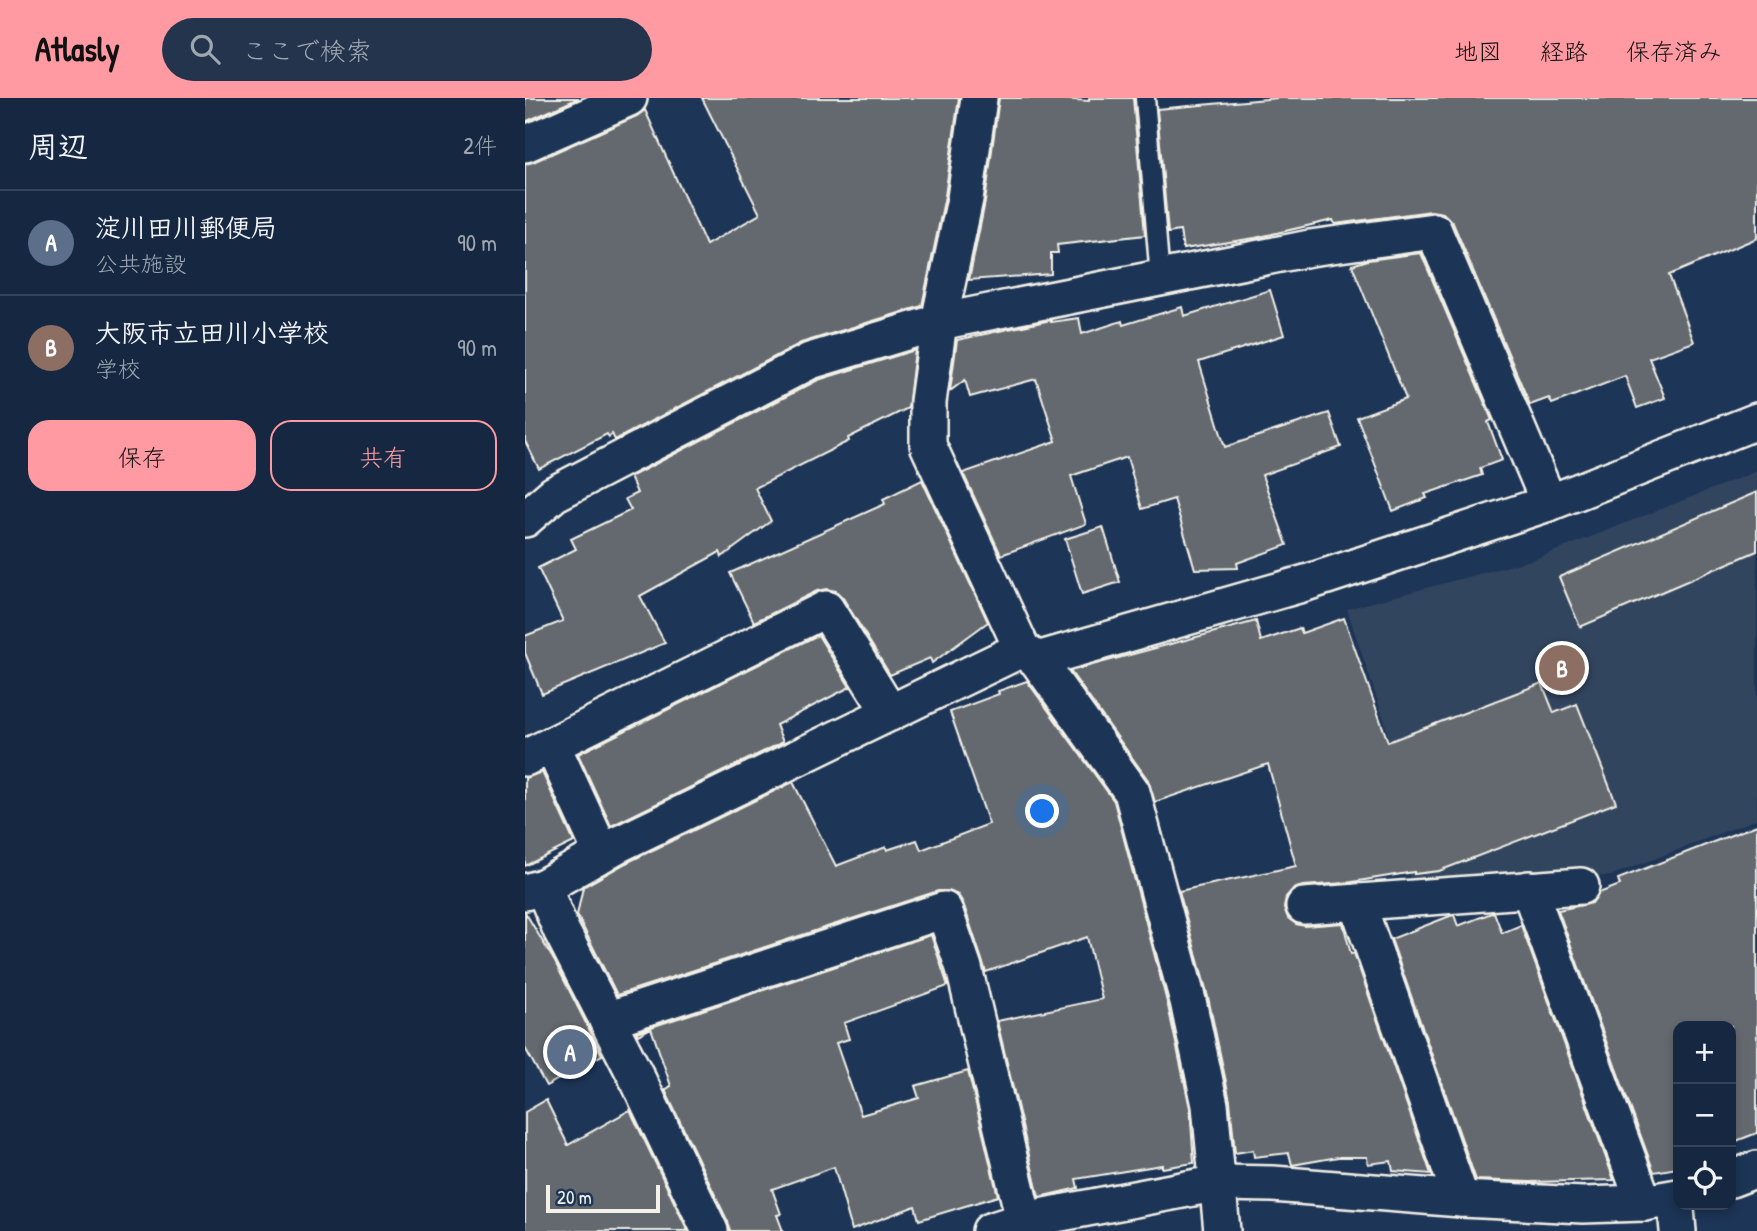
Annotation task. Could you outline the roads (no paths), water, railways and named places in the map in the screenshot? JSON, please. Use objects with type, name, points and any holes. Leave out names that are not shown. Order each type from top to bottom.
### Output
[{"type":"street","points":[[525,144],[629,98]]},
{"type":"street","points":[[979,98],[965,199],[939,322],[928,402],[928,445],[1029,655],[1132,792],[1188,1001],[1210,1105],[1222,1231]]},
{"type":"street","points":[[525,519],[554,494],[810,361],[939,322],[1310,248],[1434,231],[1549,503]]},
{"type":"street","points":[[710,1231],[561,930],[534,890],[602,853],[890,713],[1029,655],[1309,582],[1549,503],[1757,421]]},
{"type":"street","points":[[602,853],[538,751],[827,609],[890,713]]},
{"type":"street","points":[[1304,906],[1581,886]]},
{"type":"street","points":[[990,1231],[1024,1220],[1219,1183],[1273,1184],[1461,1199],[1522,1216],[1583,1205],[1669,1207],[1529,889]]},
{"type":"street","points":[[1357,902],[1461,1199]]},
{"type":"street","points":[[607,1020],[944,910],[964,968],[1024,1220]]},
{"type":"street","points":[[1736,1177],[1757,1168]]},
{"type":"lane","points":[[1149,98],[1160,278]]},
{"type":"place","name":"大阪市立田川小学校","points":[[1562,668]]},
{"type":"place","name":"淀川田川郵便局","points":[[570,1052]]}]
